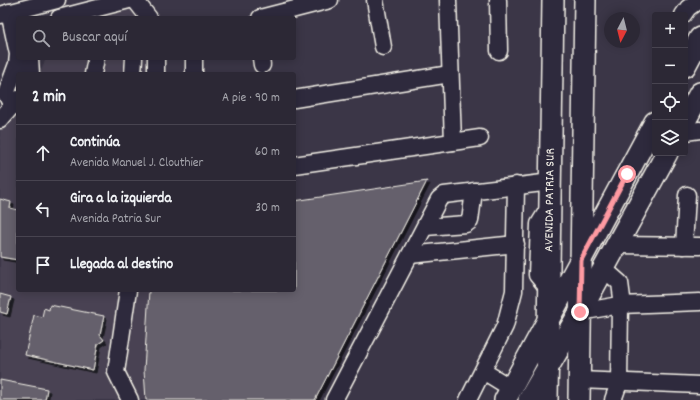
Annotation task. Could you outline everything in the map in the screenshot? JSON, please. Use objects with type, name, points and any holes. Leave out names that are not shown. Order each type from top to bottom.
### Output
[{"type":"main road","name":"AVENIDA PATRIA SUR","points":[[547,400],[546,369],[550,291],[553,0]]},
{"type":"main road","points":[[579,391],[585,0]]},
{"type":"main road","points":[[688,60],[700,38]]},
{"type":"main road","points":[[686,120],[700,93]]},
{"type":"main road","points":[[512,387],[652,128]]},
{"type":"main road","points":[[529,400],[580,312],[665,156]]},
{"type":"main road","points":[[512,387],[533,369],[546,369],[562,375],[579,391]]},
{"type":"street","points":[[23,16],[57,0]]},
{"type":"street","points":[[79,15],[129,0]]},
{"type":"street","points":[[135,0],[147,16]]},
{"type":"street","points":[[265,16],[294,5],[330,0]]},
{"type":"street","points":[[375,0],[383,47]]},
{"type":"street","points":[[448,0],[453,142]]},
{"type":"street","points":[[498,0],[499,51]]},
{"type":"street","points":[[685,12],[699,0]]},
{"type":"street","points":[[10,22],[16,46]]},
{"type":"street","points":[[0,120],[16,104],[6,94],[17,60]]},
{"type":"street","points":[[93,72],[96,60]]},
{"type":"street","points":[[133,72],[134,60]]},
{"type":"street","points":[[156,60],[156,72]]},
{"type":"street","points":[[194,60],[194,72]]},
{"type":"street","points":[[296,99],[450,74]]},
{"type":"street","points":[[688,132],[700,130]]},
{"type":"street","points":[[296,165],[480,138]]},
{"type":"street","points":[[334,400],[439,199],[444,195],[516,185],[551,182]]},
{"type":"street","points":[[468,400],[507,318],[514,290],[516,185]]},
{"type":"street","points":[[425,227],[466,224],[470,221],[472,215],[474,191]]},
{"type":"street","points":[[684,246],[686,195]]},
{"type":"street","points":[[466,224],[469,249]]},
{"type":"street","points":[[410,255],[516,244]]},
{"type":"street","points":[[617,245],[700,246]]},
{"type":"street","points":[[604,269],[620,283],[622,298],[620,305],[619,383],[613,400]]},
{"type":"street","points":[[128,292],[116,372],[130,400]]},
{"type":"street","points":[[580,312],[620,305],[700,302]]},
{"type":"street","points":[[483,371],[512,387]]},
{"type":"street","points":[[579,391],[619,383],[700,385]]},
{"type":"shaded area","points":[[150,3],[154,16],[103,16]]},
{"type":"shaded area","points":[[45,60],[163,60],[163,72],[41,72]]},
{"type":"shaded area","points":[[16,113],[16,292],[149,292],[144,370],[146,400],[0,400],[0,130]]},
{"type":"building","points":[[427,181],[315,400],[146,400],[144,370],[149,292],[296,292],[296,201]]},
{"type":"building","points":[[0,199],[11,202],[10,208],[16,210],[16,260],[0,257]]},
{"type":"building","points":[[0,294],[11,297],[7,314],[0,312]]},
{"type":"building","points":[[50,305],[104,316],[100,335],[104,340],[98,344],[93,370],[25,355],[34,315],[42,317],[44,308],[49,310]]},
{"type":"building","points":[[0,380],[47,389],[45,400],[0,400]]},
{"type":"route","points":[[580,312],[581,260],[627,174]]}]
